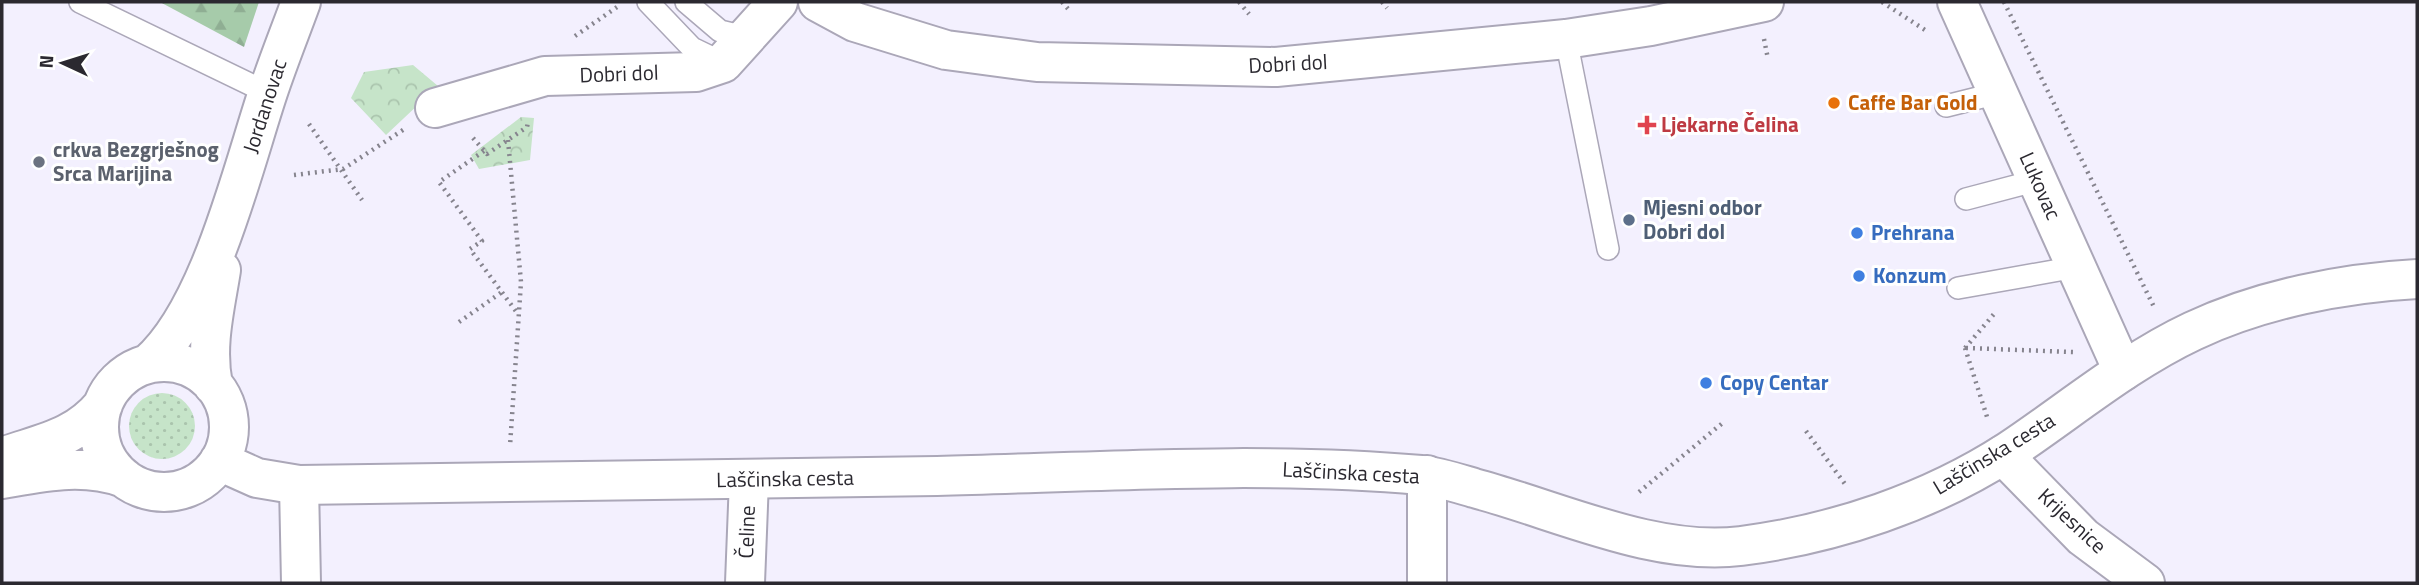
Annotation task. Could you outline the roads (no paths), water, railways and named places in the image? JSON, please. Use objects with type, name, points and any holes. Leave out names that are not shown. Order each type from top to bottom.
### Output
[{"type":"main road","name":"Jordanovac","points":[[148,364],[171,340],[191,304],[232,210],[268,93],[301,2]]},
{"type":"main road","points":[[734,50],[778,2]]},
{"type":"main road","name":"Dobri dol","points":[[818,2],[855,22],[946,50],[1037,62],[1276,67],[1566,39],[1651,26],[1764,2]]},
{"type":"main road","name":"Lukovac","points":[[1957,2],[2123,371]]},
{"type":"main road","name":"Dobri dol","points":[[436,108],[545,76],[696,72],[734,50]]},
{"type":"main road","name":"Jordanovac","points":[[213,385],[209,342],[232,210]]},
{"type":"main road","name":"Laščinska cesta","points":[[219,461],[257,478],[299,485],[614,479],[749,480],[1254,468],[1427,475],[1678,546],[1737,547],[1822,531],[1897,508],[1996,440],[2193,331],[2238,314],[2375,281],[2417,279]]},
{"type":"main road","points":[[2,457],[82,428],[103,405],[120,379],[148,364],[166,361],[195,370],[213,385],[222,398],[228,418],[228,435],[219,461],[198,482],[182,489],[164,492],[147,489],[124,478],[89,469],[53,470],[2,479]]},
{"type":"main road","points":[[103,405],[99,422],[101,440],[107,457],[124,478]]},
{"type":"main road","name":"Krijesnice","points":[[1996,440],[2083,537],[2145,583]]},
{"type":"main road","points":[[1426,583],[1427,475]]},
{"type":"main road","name":"Čeline","points":[[745,583],[749,480]]},
{"type":"main road","points":[[299,485],[301,583]]},
{"type":"lane","points":[[80,2],[268,93]]},
{"type":"lane","points":[[648,2],[692,48],[734,50]]},
{"type":"lane","points":[[685,2],[720,31],[734,50]]},
{"type":"lane","points":[[1566,39],[1608,248]]},
{"type":"lane","points":[[1946,106],[1998,93]]},
{"type":"lane","points":[[1966,198],[2038,180]]},
{"type":"lane","points":[[1958,288],[2077,267]]},
{"type":"place","name":"Caffe Bar Gold","points":[[1834,103]]},
{"type":"place","name":"Ljekarne Čelina","points":[[1647,125]]},
{"type":"place","name":"crkva Bezgrješnog Srca Marijina","points":[[39,162]]},
{"type":"place","name":"Mjesni odbor Dobri dol","points":[[1629,220]]},
{"type":"place","name":"Prehrana","points":[[1857,233]]},
{"type":"place","name":"Konzum","points":[[1859,276]]},
{"type":"place","name":"Copy Centar","points":[[1706,383]]}]
